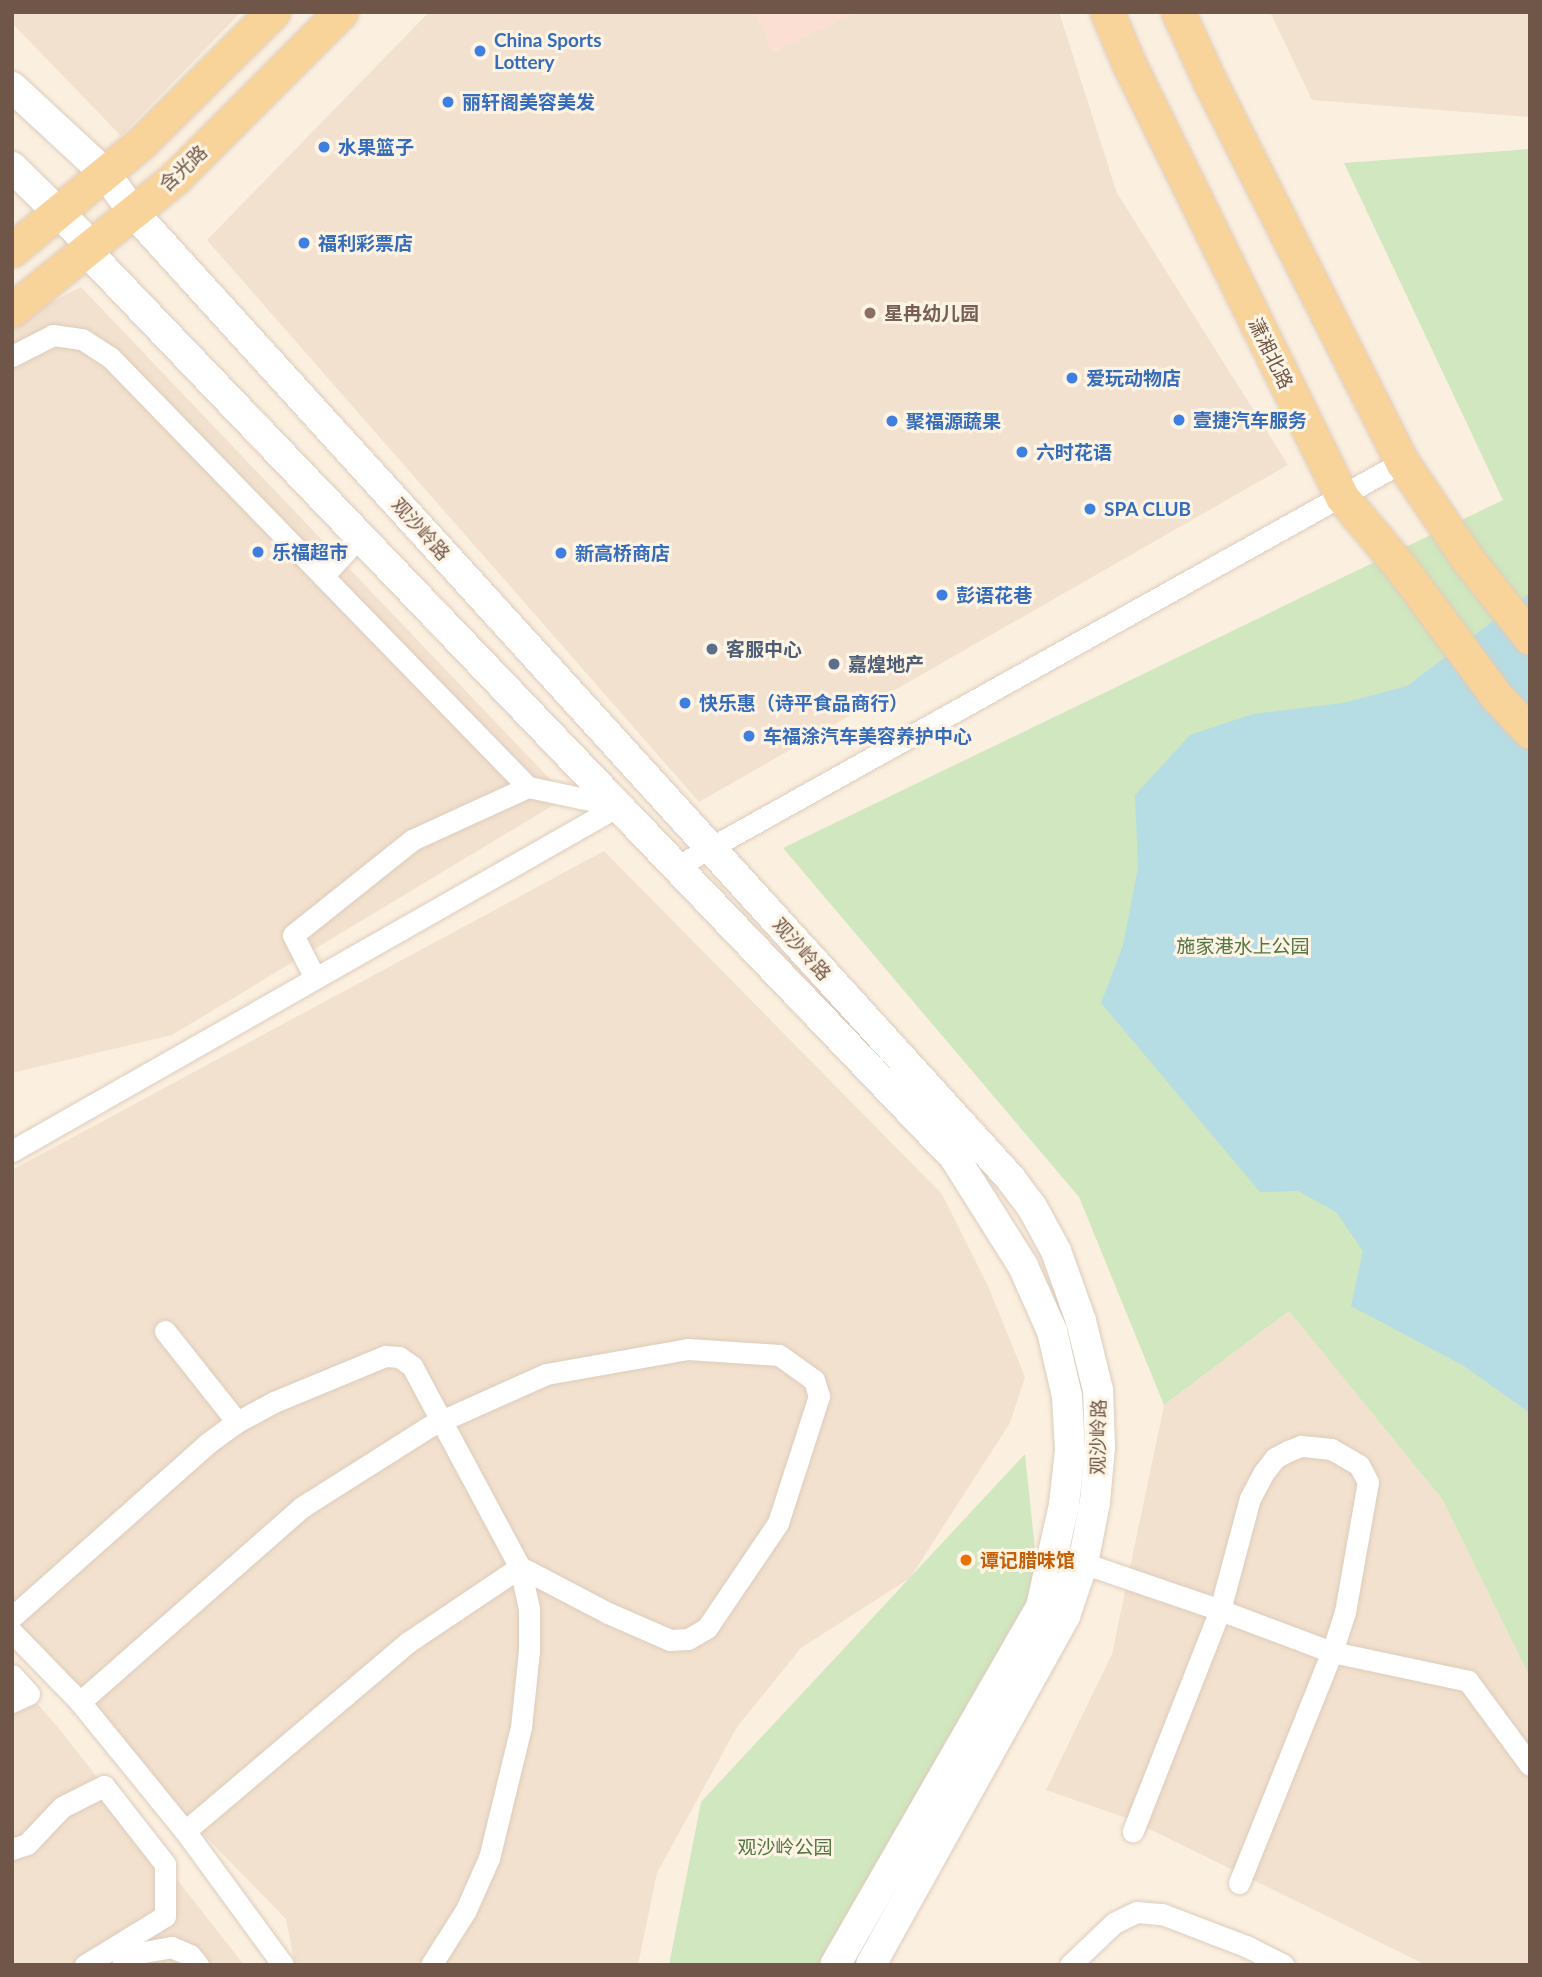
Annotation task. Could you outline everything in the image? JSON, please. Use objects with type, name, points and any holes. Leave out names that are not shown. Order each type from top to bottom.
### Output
[{"type":"main road","points":[[12,250],[142,142],[273,12]]},
{"type":"main road","name":"含光路","points":[[12,310],[176,177],[341,12]]},
{"type":"main road","name":"潇湘北路","points":[[1107,12],[1135,77],[1342,497],[1400,566],[1497,697],[1530,732]]},
{"type":"main road","points":[[1178,12],[1210,82],[1402,462],[1466,557],[1530,638]]},
{"type":"main road","name":"观沙岭路","points":[[12,86],[105,173],[133,212],[1010,1178],[1032,1208],[1056,1251],[1081,1321],[1098,1390],[1100,1447],[1095,1502],[1083,1563],[1065,1616],[871,1965]]},
{"type":"main road","name":"观沙岭路","points":[[12,167],[79,233],[99,264],[955,1158],[1023,1266],[1052,1331],[1067,1396],[1070,1450],[1064,1505],[1041,1606],[835,1965]]},
{"type":"street","points":[[12,356],[53,335],[82,339],[110,356],[528,787],[618,806]]},
{"type":"street","points":[[676,867],[1402,462]]},
{"type":"street","points":[[323,576],[360,536]]},
{"type":"street","points":[[315,978],[293,935],[412,840],[528,787]]},
{"type":"street","points":[[12,1151],[618,806]]},
{"type":"street","points":[[165,1331],[237,1422]]},
{"type":"street","points":[[80,1702],[302,1507],[441,1422],[547,1374],[688,1349],[779,1355],[814,1380],[819,1396],[778,1523],[707,1628],[688,1639],[670,1640],[608,1613],[520,1567]]},
{"type":"street","points":[[12,1617],[208,1443],[237,1422],[274,1402],[385,1356],[399,1357],[412,1366],[520,1567],[529,1609],[529,1651],[521,1727],[489,1858],[466,1910],[431,1965]]},
{"type":"street","points":[[1133,1831],[1220,1610],[1250,1498],[1275,1458],[1301,1446],[1331,1449],[1359,1465],[1368,1482],[1345,1612],[1332,1652],[1239,1883]]},
{"type":"street","points":[[1083,1563],[1332,1652],[1468,1681],[1530,1765]]},
{"type":"street","points":[[185,1830],[407,1643],[520,1567]]},
{"type":"street","points":[[12,1632],[80,1702],[185,1830],[283,1965]]},
{"type":"street","points":[[12,1675],[29,1694],[12,1702]]},
{"type":"street","points":[[12,1850],[27,1844],[62,1807],[104,1786],[165,1864],[165,1916],[85,1965]]},
{"type":"street","points":[[1070,1965],[1114,1923],[1137,1912],[1162,1914],[1246,1945],[1284,1965]]},
{"type":"street","points":[[122,1965],[138,1953],[171,1947],[190,1955],[198,1965]]},
{"type":"shaded area","points":[[12,12],[241,12],[121,136],[12,23]]},
{"type":"shaded area","points":[[429,12],[756,12],[773,52],[856,12],[1059,12],[1117,193],[1288,465],[699,802],[207,240]]},
{"type":"shaded area","points":[[756,12],[856,12],[773,52]]},
{"type":"shaded area","points":[[1270,12],[1530,12],[1530,117],[1312,100]]},
{"type":"shaded area","points":[[81,287],[567,797],[172,1035],[12,1073],[12,322]]},
{"type":"shaded area","points":[[604,851],[942,1194],[988,1286],[1025,1377],[1010,1423],[910,1578],[801,1648],[737,1727],[657,1873],[638,1965],[295,1965],[286,1919],[12,1638],[12,1170]]},
{"type":"shaded area","points":[[1289,1311],[1442,1499],[1530,1677],[1530,1965],[1426,1965],[1129,1819],[1046,1790],[1112,1654],[1164,1405]]},
{"type":"shaded area","points":[[12,1675],[57,1726],[244,1965],[12,1965]]},
{"type":"green space","name":"施家港水上公园","points":[[1530,149],[1530,1677],[1442,1499],[1289,1311],[1164,1405],[1079,1197],[783,848],[1503,500],[1344,163]]},
{"type":"green space","name":"观沙岭公园","points":[[1025,1454],[1041,1607],[820,1965],[669,1965],[701,1802]]},
{"type":"water","name":"施家港水上公园","points":[[1530,593],[1530,1413],[1464,1366],[1351,1306],[1363,1251],[1336,1212],[1298,1191],[1260,1192],[1101,1003],[1123,945],[1138,868],[1135,795],[1190,735],[1253,714],[1343,703],[1407,686]]},
{"type":"place","name":"China Sports Lottery","points":[[480,51]]},
{"type":"place","name":"丽轩阁美容美发","points":[[448,102]]},
{"type":"place","name":"水果篮子","points":[[324,147]]},
{"type":"place","name":"福利彩票店","points":[[304,243]]},
{"type":"place","name":"星冉幼儿园","points":[[870,313]]},
{"type":"place","name":"爱玩动物店","points":[[1072,378]]},
{"type":"place","name":"壹捷汽车服务","points":[[1179,420]]},
{"type":"place","name":"聚福源蔬果","points":[[892,421]]},
{"type":"place","name":"六时花语","points":[[1022,452]]},
{"type":"place","name":"SPA CLUB","points":[[1090,509]]},
{"type":"place","name":"乐福超市","points":[[258,552]]},
{"type":"place","name":"新高桥商店","points":[[561,553]]},
{"type":"place","name":"彭语花巷","points":[[942,595]]},
{"type":"place","name":"客服中心","points":[[712,649]]},
{"type":"place","name":"嘉煌地产","points":[[834,664]]},
{"type":"place","name":"快乐惠（诗平食品商行）","points":[[685,703]]},
{"type":"place","name":"车福涂汽车美容养护中心","points":[[749,736]]},
{"type":"place","name":"谭记腊味馆","points":[[966,1560]]}]
